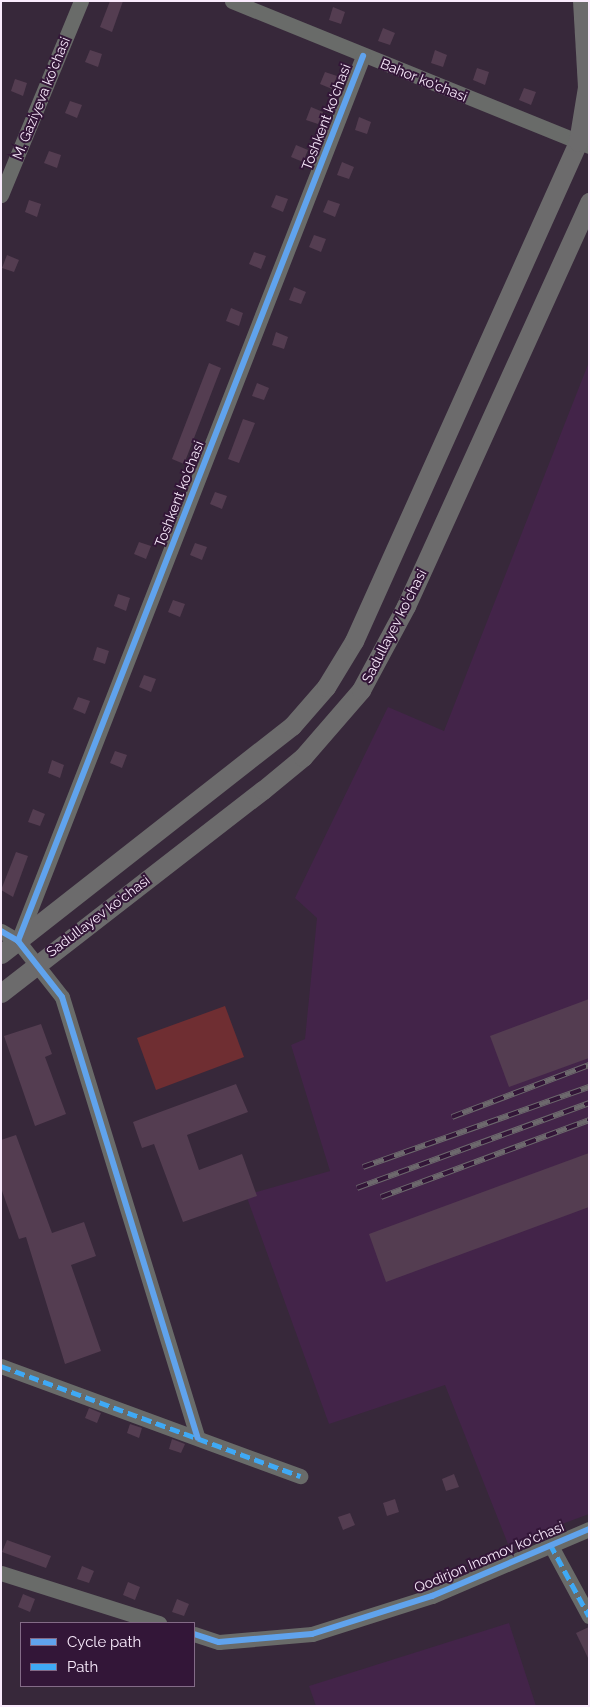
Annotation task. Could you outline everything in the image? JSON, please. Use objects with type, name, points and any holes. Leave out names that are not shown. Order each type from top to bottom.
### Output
[{"type":"main road","points":[[1,954],[252,760],[292,726],[326,687],[354,641],[583,144],[587,87],[582,1]]},
{"type":"main road","name":"Sadullayev ko'chasi","points":[[1,993],[37,962],[263,790],[303,756],[361,690],[406,606],[589,202]]},
{"type":"street","name":"M. Gaziyeva ko'chasi","points":[[1,195],[80,1]]},
{"type":"street","name":"Bahor ko'chasi","points":[[232,1],[363,56],[583,144]]},
{"type":"street","name":"Toshkent ko'chasi","points":[[18,941],[363,56]]},
{"type":"street","points":[[1,931],[18,941],[37,962],[62,997],[198,1438]]},
{"type":"street","points":[[1,1366],[300,1476]]},
{"type":"street","name":"Qodirjon Inomov ko'chasi","points":[[195,1634],[219,1642],[312,1634],[432,1596],[550,1544],[589,1529]]},
{"type":"street","points":[[550,1544],[589,1616]]},
{"type":"street","points":[[1,1573],[156,1622]]},
{"type":"shaded area","points":[[589,362],[589,1514],[508,1544],[445,1385],[329,1424],[246,1195],[330,1171],[291,1045],[305,1039],[317,918],[295,898],[388,707],[444,731]]},
{"type":"shaded area","points":[[225,1006],[244,1057],[156,1090],[137,1038]]},
{"type":"shaded area","points":[[509,1623],[536,1706],[316,1706],[309,1686]]},
{"type":"building","points":[[110,1],[123,1],[112,32],[100,27]]},
{"type":"building","points":[[333,7],[345,12],[341,24],[329,20]]},
{"type":"building","points":[[383,28],[395,33],[390,45],[378,41]]},
{"type":"building","points":[[90,50],[102,54],[98,67],[85,62]]},
{"type":"building","points":[[435,50],[447,55],[443,67],[431,63]]},
{"type":"building","points":[[477,68],[489,72],[485,85],[473,80]]},
{"type":"building","points":[[325,72],[337,76],[332,89],[320,84]]},
{"type":"building","points":[[15,79],[27,83],[23,96],[11,91]]},
{"type":"building","points":[[524,88],[536,92],[531,105],[519,100]]},
{"type":"building","points":[[70,101],[82,105],[77,118],[65,113]]},
{"type":"building","points":[[311,107],[323,112],[318,124],[306,120]]},
{"type":"building","points":[[359,117],[371,122],[367,134],[355,130]]},
{"type":"building","points":[[296,145],[308,150],[303,162],[291,157]]},
{"type":"building","points":[[49,151],[61,155],[57,168],[44,163]]},
{"type":"building","points":[[342,162],[354,167],[349,179],[337,175]]},
{"type":"building","points":[[276,195],[288,199],[283,212],[271,207]]},
{"type":"building","points":[[29,200],[41,204],[37,217],[25,212]]},
{"type":"building","points":[[328,200],[340,204],[335,217],[323,212]]},
{"type":"building","points":[[314,235],[326,239],[321,252],[309,247]]},
{"type":"building","points":[[254,252],[266,256],[261,269],[249,264]]},
{"type":"building","points":[[7,255],[19,260],[14,272],[2,268]]},
{"type":"building","points":[[294,287],[306,292],[301,304],[289,300]]},
{"type":"building","points":[[231,308],[243,313],[239,326],[226,321]]},
{"type":"building","points":[[276,332],[288,337],[284,349],[272,345]]},
{"type":"building","points":[[209,363],[221,368],[184,464],[172,459]]},
{"type":"building","points":[[257,383],[269,388],[264,400],[252,396]]},
{"type":"building","points":[[243,419],[255,423],[239,463],[228,459]]},
{"type":"building","points":[[215,492],[227,496],[222,509],[210,504]]},
{"type":"building","points":[[139,542],[151,546],[146,559],[134,554]]},
{"type":"building","points":[[195,543],[207,547],[202,560],[190,555]]},
{"type":"building","points":[[118,594],[130,598],[126,611],[114,606]]},
{"type":"building","points":[[173,600],[185,604],[180,617],[168,612]]},
{"type":"building","points":[[97,647],[109,651],[105,664],[93,660]]},
{"type":"building","points":[[144,675],[156,679],[151,692],[139,687]]},
{"type":"building","points":[[78,697],[90,701],[85,714],[73,709]]},
{"type":"building","points":[[115,751],[127,755],[122,768],[110,763]]},
{"type":"building","points":[[52,760],[64,765],[60,778],[48,773]]},
{"type":"building","points":[[33,809],[45,814],[40,826],[28,822]]},
{"type":"building","points":[[16,852],[28,856],[13,897],[1,890]]},
{"type":"building","points":[[589,999],[589,1058],[509,1087],[490,1036]]},
{"type":"building","points":[[41,1024],[52,1054],[45,1057],[66,1114],[35,1126],[4,1036]]},
{"type":"building","points":[[236,1084],[248,1112],[187,1135],[199,1170],[242,1154],[257,1196],[183,1222],[154,1144],[142,1148],[133,1122]]},
{"type":"building","points":[[16,1135],[52,1233],[84,1222],[96,1256],[71,1265],[101,1351],[65,1364],[26,1237],[19,1239],[1,1188],[1,1140]]},
{"type":"building","points":[[589,1153],[589,1207],[386,1282],[369,1234]]},
{"type":"building","points":[[89,1408],[101,1413],[97,1423],[85,1418]]},
{"type":"building","points":[[130,1424],[142,1428],[139,1438],[127,1433]]},
{"type":"building","points":[[172,1439],[185,1444],[181,1453],[169,1449]]},
{"type":"building","points":[[454,1474],[459,1487],[446,1491],[442,1479]]},
{"type":"building","points":[[395,1499],[399,1512],[387,1516],[383,1503]]},
{"type":"building","points":[[350,1513],[355,1525],[343,1530],[338,1517]]},
{"type":"building","points":[[7,1540],[51,1556],[46,1568],[2,1552]]},
{"type":"building","points":[[82,1566],[94,1571],[89,1583],[77,1579]]},
{"type":"building","points":[[128,1582],[140,1587],[135,1600],[123,1595]]},
{"type":"building","points":[[23,1594],[35,1599],[30,1612],[18,1607]]},
{"type":"building","points":[[177,1599],[189,1604],[184,1616],[172,1612]]},
{"type":"building","points":[[589,1627],[589,1660],[576,1633]]},
{"type":"railway","points":[[452,1117],[589,1065]]},
{"type":"railway","points":[[363,1167],[589,1087]]},
{"type":"railway","points":[[357,1188],[589,1103]]},
{"type":"railway","points":[[381,1197],[589,1120]]},
{"type":"marked path","points":[[1,1366],[300,1476]]},
{"type":"marked path","points":[[550,1544],[589,1616]]},
{"type":"cycle path","points":[[18,941],[363,56]]},
{"type":"cycle path","points":[[1,931],[18,941],[62,997],[198,1438]]},
{"type":"cycle path","points":[[195,1634],[219,1642],[312,1634],[432,1596],[589,1529]]}]
